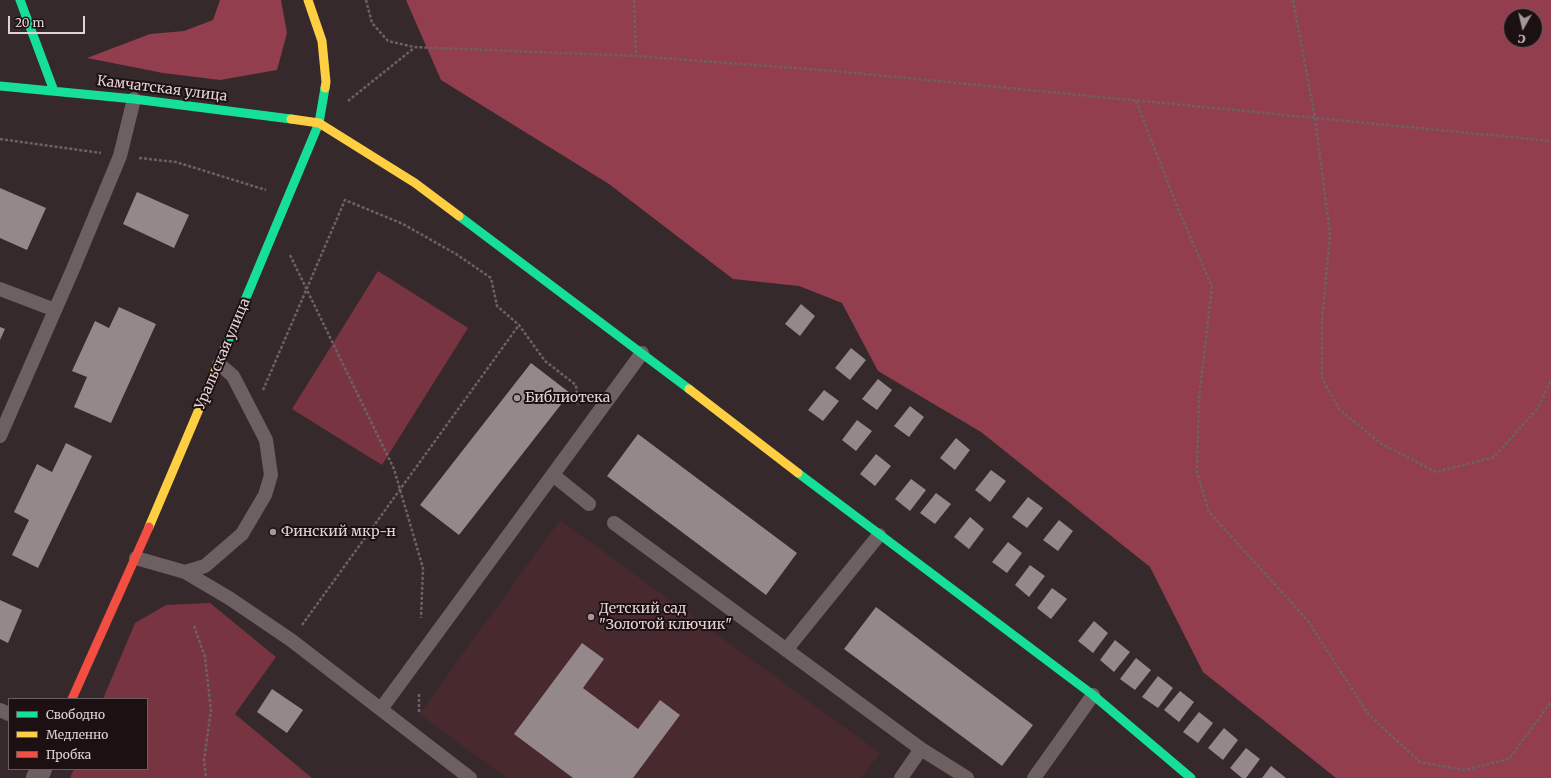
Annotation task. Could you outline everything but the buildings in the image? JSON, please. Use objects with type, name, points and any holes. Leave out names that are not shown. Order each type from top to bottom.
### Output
[{"type":"street","points":[[20,0],[54,91]]},
{"type":"street","name":"Уральская улица","points":[[72,698],[136,558],[320,123],[326,82],[322,41],[308,0]]},
{"type":"street","name":"Камчатская улица","points":[[0,86],[134,99],[320,123]]},
{"type":"street","points":[[320,123],[416,183],[642,353],[879,535],[1093,695],[1191,778]]},
{"type":"lane","points":[[0,436],[120,156],[134,99]]},
{"type":"lane","points":[[0,289],[55,310]]},
{"type":"lane","points":[[381,709],[642,353]]},
{"type":"lane","points":[[185,572],[205,566],[242,534],[264,495],[271,475],[266,440],[233,376],[219,364]]},
{"type":"lane","points":[[553,475],[589,504]]},
{"type":"lane","points":[[614,523],[922,749],[967,778]]},
{"type":"lane","points":[[786,650],[879,535]]},
{"type":"lane","points":[[136,558],[185,572],[228,598],[291,640],[470,778]]},
{"type":"lane","points":[[1034,778],[1093,695]]},
{"type":"lane","points":[[901,778],[922,749]]},
{"type":"path","points":[[366,0],[372,23],[388,41],[414,47],[636,56],[834,71],[1551,141]]},
{"type":"path","points":[[634,0],[636,56]]},
{"type":"path","points":[[1292,0],[1315,118],[1330,234],[1322,321],[1322,378],[1339,409],[1380,443],[1436,472],[1494,457],[1538,408],[1551,380]]},
{"type":"path","points":[[320,123],[414,47]]},
{"type":"path","points":[[1136,101],[1179,211],[1212,287],[1199,398],[1197,472],[1209,512],[1308,621],[1369,715],[1420,762],[1464,770],[1509,759],[1551,702]]},
{"type":"path","points":[[253,414],[345,200],[403,224],[456,254],[490,278],[497,306],[518,325],[545,361],[576,385],[580,438]]},
{"type":"path","points":[[290,255],[394,469],[423,568],[420,656]]},
{"type":"path","points":[[291,640],[518,325]]},
{"type":"path","points":[[194,626],[205,657],[210,710],[204,760],[206,778]]},
{"type":"path","points":[[419,692],[419,714]]},
{"type":"shaded area","points":[[220,0],[281,0],[287,33],[277,70],[220,80],[163,73],[87,58],[150,34],[184,31],[213,20]]},
{"type":"shaded area","points":[[406,0],[1551,0],[1551,778],[1336,778],[1203,672],[1150,567],[981,432],[878,371],[842,303],[799,286],[733,279],[609,184],[441,80]]},
{"type":"shaded area","points":[[378,271],[468,328],[382,465],[292,409]]},
{"type":"shaded area","name":"Детский сад \"Золотой ключик\"","points":[[560,520],[880,753],[861,778],[507,778],[419,714]]},
{"type":"shaded area","points":[[210,603],[276,657],[235,714],[312,778],[70,778],[74,770],[148,770],[148,698],[103,698],[135,623],[166,605]]},
{"type":"traffic: fast","points":[[20,0],[54,91]]},
{"type":"traffic: fast","points":[[0,86],[134,99],[291,119]]},
{"type":"traffic: fast","points":[[225,348],[319,123],[325,88]]},
{"type":"traffic: fast","points":[[459,216],[689,389]]},
{"type":"traffic: fast","points":[[798,473],[1093,695],[1191,778]]},
{"type":"traffic: slow","points":[[308,0],[322,41],[326,82],[325,88]]},
{"type":"traffic: slow","points":[[291,119],[319,123],[415,183],[459,216]]},
{"type":"traffic: slow","points":[[149,527],[225,348]]},
{"type":"traffic: slow","points":[[689,389],[798,473]]},
{"type":"traffic: jam","points":[[72,698],[149,527]]},
{"type":"place","name":"Библиотека","points":[[517,398]]},
{"type":"place","name":"Финский мкр-н","points":[[273,532]]},
{"type":"place","name":"Детский сад \"Золотой ключик\"","points":[[591,617]]}]
